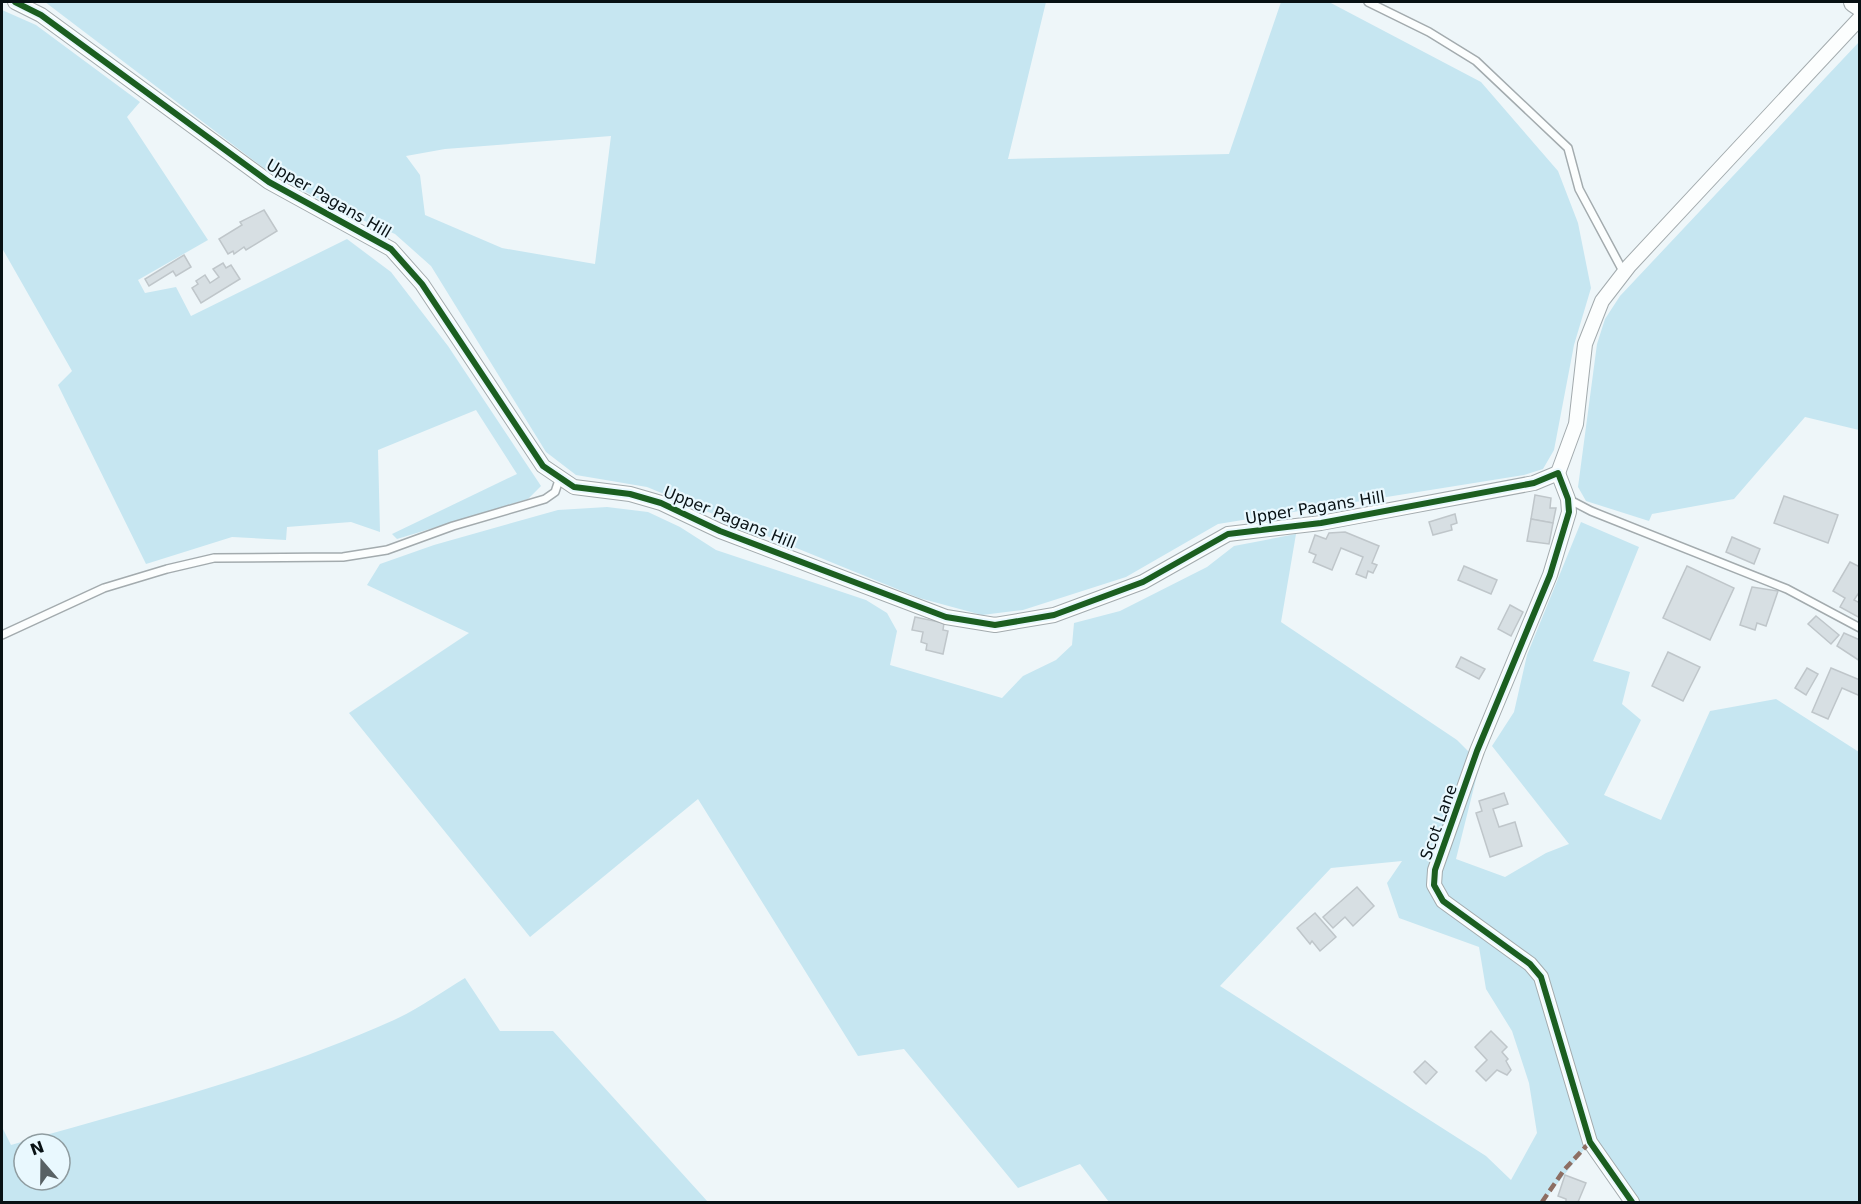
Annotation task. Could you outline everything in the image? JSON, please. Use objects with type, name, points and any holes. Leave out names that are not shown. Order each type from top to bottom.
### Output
[{"type":"street","name":"Upper Pagans Hill","points":[[15,2],[41,15],[269,182],[392,249],[422,284],[543,466],[574,487],[630,494],[661,503],[720,531],[841,575],[906,603],[946,617],[995,625],[1054,615],[1143,582],[1228,534],[1321,523],[1534,483],[1558,473]]},
{"type":"street","points":[[1854,2],[1860,6]]},
{"type":"street","points":[[1569,499],[1558,473],[1576,424],[1585,344],[1602,302],[1624,273],[1860,18]]},
{"type":"street","name":"Scot Lane","points":[[1569,499],[1569,512],[1550,575],[1478,751],[1435,870],[1434,885],[1443,901],[1530,964],[1541,977],[1590,1142],[1632,1203]]},
{"type":"lane","points":[[1368,2],[1429,32],[1476,60],[1568,148],[1579,189],[1624,273]]},
{"type":"lane","points":[[2,635],[104,588],[214,558],[343,557],[387,550],[453,526],[545,499],[555,492],[560,477]]},
{"type":"lane","points":[[1569,499],[1591,511],[1787,589],[1860,628]]},
{"type":"shaded area","points":[[45,2],[1046,2],[1008,159],[1229,154],[1281,2],[1329,2],[1481,82],[1558,171],[1578,223],[1591,288],[1574,345],[1554,450],[1543,469],[1524,475],[1218,524],[1126,577],[1023,610],[982,615],[919,598],[647,487],[576,475],[546,452],[431,266],[395,234],[339,210],[269,172]],"holes":[[[611,136],[595,264],[502,248],[425,215],[420,175],[406,156],[445,149]]]},
{"type":"shaded area","points":[[2,10],[36,25],[140,102],[127,117],[208,240],[138,280],[145,293],[176,287],[191,316],[347,239],[391,272],[448,346],[541,486],[528,499],[397,539],[392,534],[517,474],[476,410],[378,450],[380,532],[351,522],[287,527],[286,540],[232,537],[146,564],[58,385],[72,371],[2,248]]},
{"type":"shaded area","points":[[1859,42],[1859,430],[1805,417],[1734,499],[1652,514],[1649,521],[1586,501],[1578,487],[1597,344],[1605,319],[1620,296]]},
{"type":"shaded area","points":[[607,507],[648,512],[680,527],[716,550],[866,600],[887,613],[897,631],[890,665],[1002,698],[1023,676],[1056,660],[1072,645],[1074,623],[1120,611],[1207,567],[1234,546],[1296,534],[1281,622],[1457,740],[1480,763],[1456,859],[1505,877],[1546,853],[1569,844],[1492,746],[1514,712],[1527,655],[1581,522],[1639,547],[1593,661],[1630,672],[1622,704],[1641,720],[1604,795],[1661,820],[1710,711],[1776,699],[1859,752],[1859,1202],[1632,1202],[1590,1142],[1543,1202],[1109,1202],[1080,1164],[1018,1188],[904,1049],[858,1056],[698,799],[530,937],[349,713],[469,633],[367,585],[380,564],[434,545],[558,510]],"holes":[[[1402,861],[1387,883],[1399,918],[1479,947],[1486,989],[1512,1031],[1529,1083],[1537,1133],[1511,1180],[1486,1156],[1220,986],[1331,868]]]},
{"type":"shaded area","points":[[465,978],[500,1031],[553,1031],[708,1202],[2,1202],[2,1127],[12,1145],[12,1192],[72,1192],[72,1132],[57,1132],[156,1104],[301,1058],[348,1040],[421,1006]]},
{"type":"building","points":[[264,210],[277,231],[246,250],[244,247],[234,254],[233,251],[228,254],[219,239],[242,225],[240,222]]},
{"type":"building","points":[[184,255],[191,267],[176,276],[173,271],[149,286],[145,279]]},
{"type":"building","points":[[223,263],[226,268],[231,265],[240,279],[201,303],[192,288],[198,284],[196,281],[205,275],[210,283],[219,277],[213,269]]},
{"type":"building","points":[[1535,495],[1551,498],[1550,508],[1556,508],[1553,523],[1531,519]]},
{"type":"building","points":[[1784,496],[1838,515],[1828,543],[1774,523]]},
{"type":"building","points":[[1455,514],[1457,523],[1451,525],[1452,530],[1433,535],[1429,522]]},
{"type":"building","points":[[1531,519],[1553,523],[1549,544],[1527,541]]},
{"type":"building","points":[[1345,532],[1379,546],[1372,563],[1377,565],[1373,573],[1368,571],[1366,578],[1356,574],[1363,557],[1341,548],[1332,570],[1313,562],[1316,555],[1309,552],[1315,535],[1326,539],[1329,533]]},
{"type":"building","points":[[1732,537],[1760,549],[1754,564],[1726,552]]},
{"type":"building","points":[[1850,562],[1860,567],[1860,591],[1854,600],[1860,603],[1860,618],[1840,607],[1845,598],[1833,591]]},
{"type":"building","points":[[1464,566],[1497,580],[1491,594],[1458,580]]},
{"type":"building","points":[[1687,566],[1734,588],[1710,640],[1663,618]]},
{"type":"building","points":[[1752,587],[1778,591],[1766,626],[1757,623],[1755,630],[1740,625]]},
{"type":"building","points":[[1510,605],[1523,612],[1511,636],[1498,629]]},
{"type":"building","points":[[1816,616],[1839,635],[1831,644],[1808,624]]},
{"type":"building","points":[[915,617],[944,623],[943,630],[948,631],[943,654],[926,650],[927,644],[921,642],[923,632],[912,630]]},
{"type":"building","points":[[1844,633],[1860,640],[1860,661],[1837,646]]},
{"type":"building","points":[[1668,652],[1700,667],[1683,701],[1652,686]]},
{"type":"building","points":[[1461,657],[1485,669],[1479,679],[1456,667]]},
{"type":"building","points":[[1807,668],[1818,674],[1806,695],[1795,688]]},
{"type":"building","points":[[1831,668],[1860,680],[1860,691],[1858,695],[1842,688],[1828,719],[1812,712]]},
{"type":"building","points":[[1504,793],[1508,804],[1493,809],[1499,827],[1515,822],[1522,846],[1490,857],[1476,813],[1482,811],[1479,801]]},
{"type":"building","points":[[1357,887],[1374,906],[1353,926],[1345,917],[1333,928],[1323,917]]},
{"type":"building","points":[[1315,913],[1336,937],[1320,951],[1312,941],[1310,944],[1297,928]]},
{"type":"building","points":[[1491,1031],[1507,1047],[1502,1052],[1508,1059],[1506,1061],[1511,1070],[1507,1075],[1497,1070],[1486,1081],[1476,1071],[1487,1060],[1475,1047]]},
{"type":"building","points":[[1425,1061],[1437,1072],[1426,1084],[1414,1072]]},
{"type":"building","points":[[1565,1175],[1586,1183],[1578,1202],[1566,1202],[1566,1199],[1558,1196]]},
{"type":"marked path","points":[[1542,1202],[1564,1170],[1590,1142]]},
{"type":"cycle path","points":[[15,2],[41,15],[269,182],[391,249],[422,284],[543,466],[574,487],[630,494],[661,503],[720,531],[946,617],[995,625],[1054,615],[1143,582],[1228,534],[1321,523],[1534,483],[1558,473],[1568,499],[1569,512],[1550,575],[1477,751],[1435,870],[1434,885],[1443,901],[1530,964],[1541,977],[1590,1142],[1632,1202]]}]
